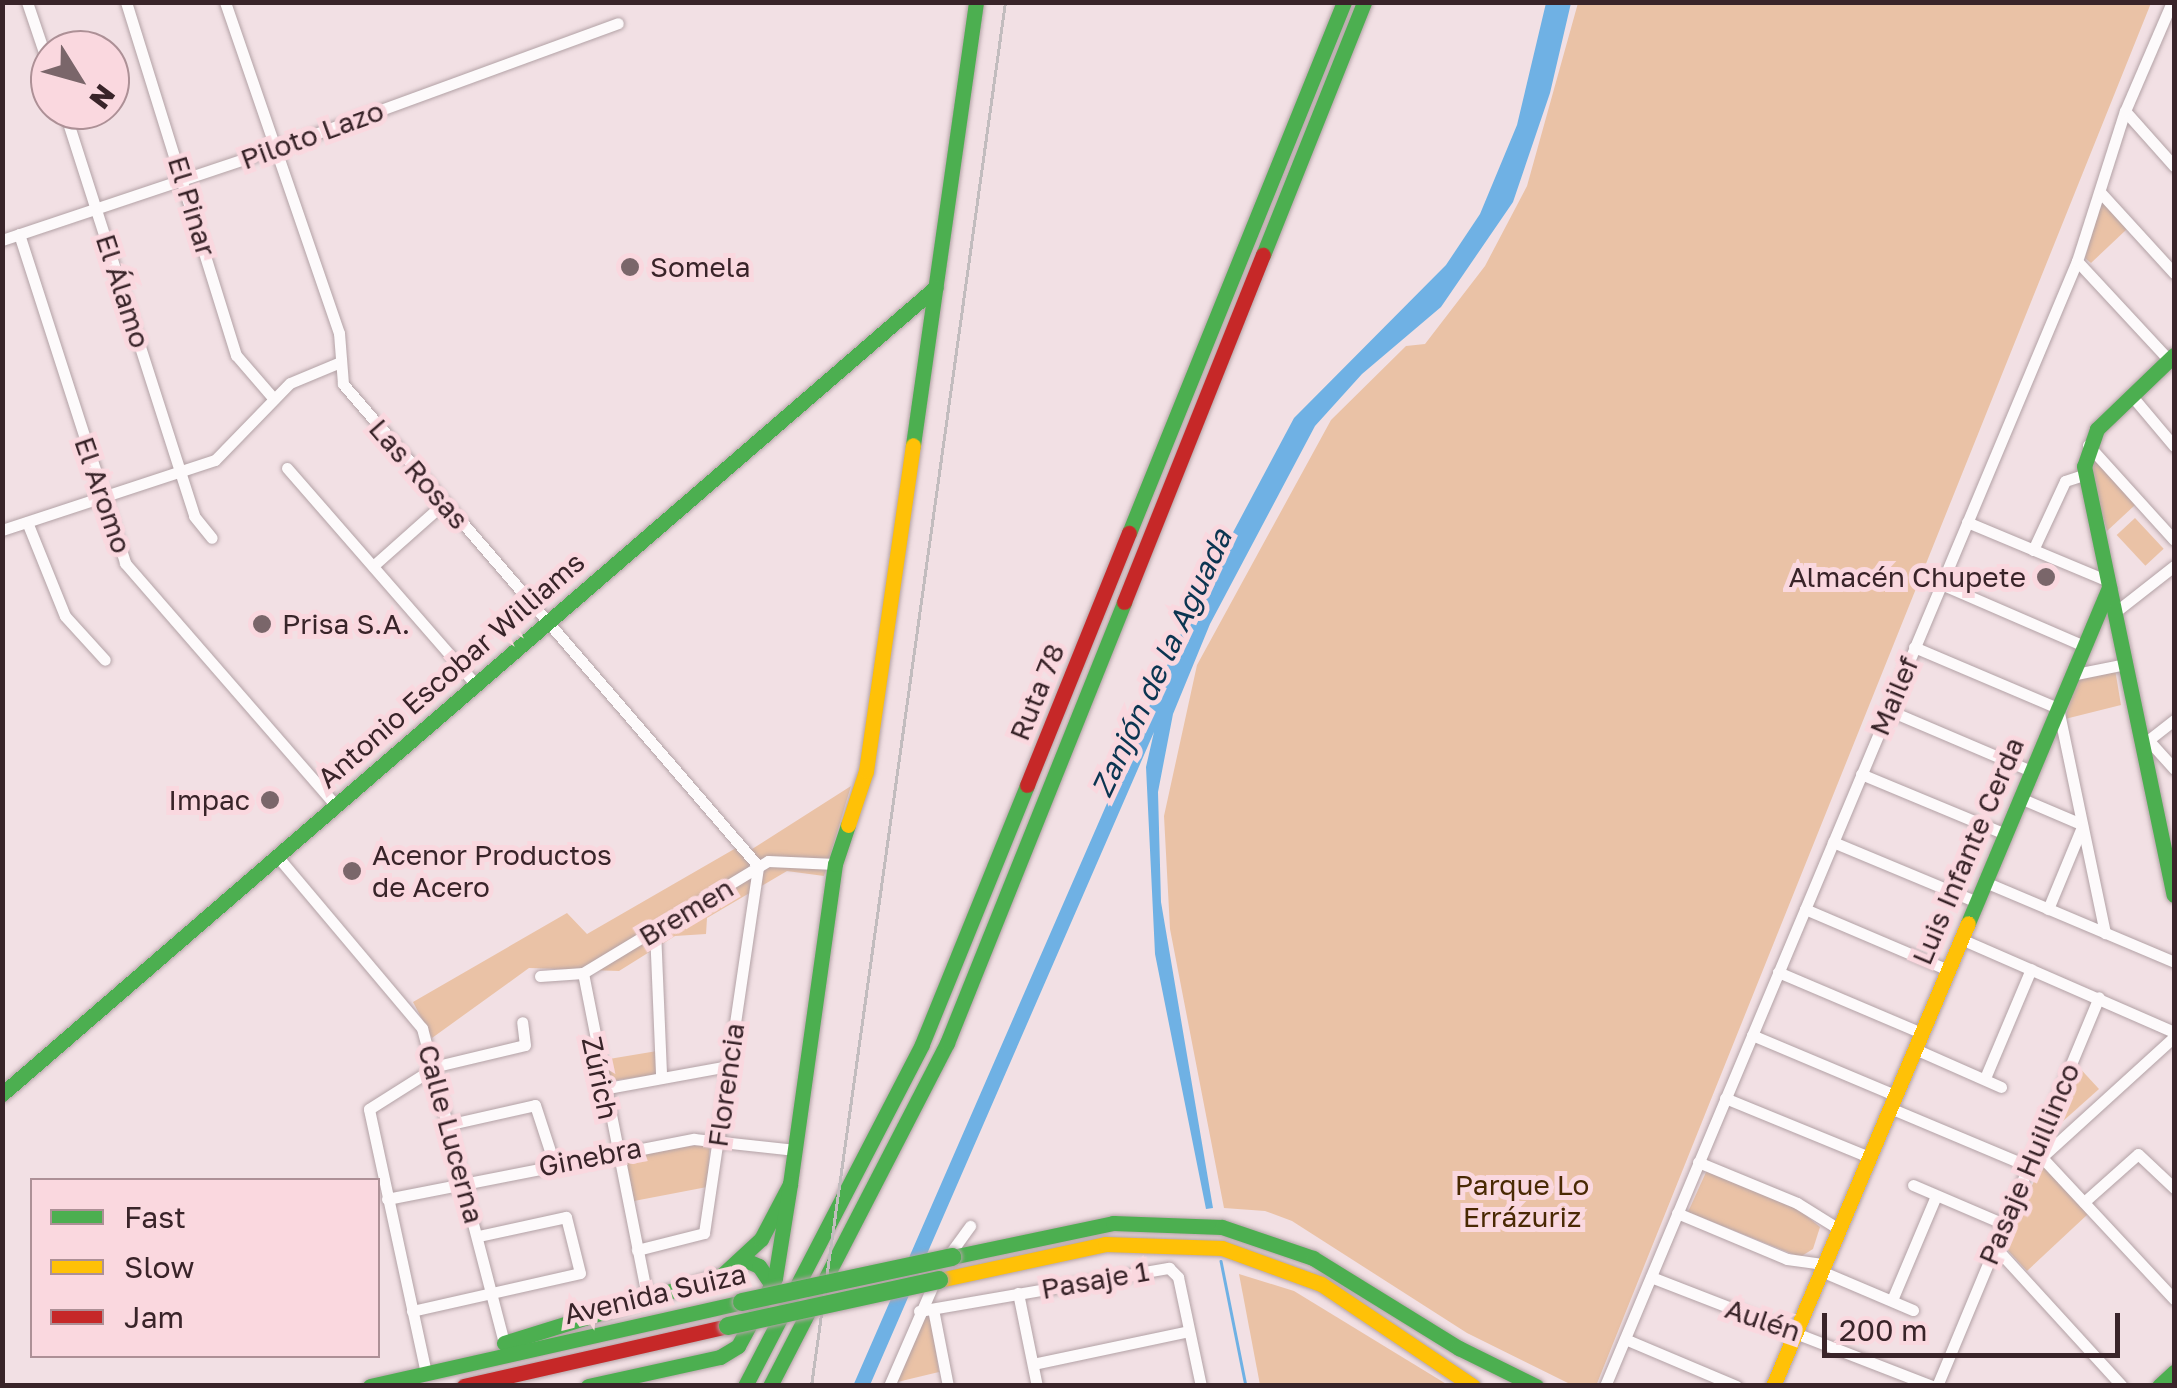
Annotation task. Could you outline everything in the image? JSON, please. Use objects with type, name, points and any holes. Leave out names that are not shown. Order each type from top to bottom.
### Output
[{"type":"main road","points":[[588,1386],[727,1354],[742,1341],[772,1284],[835,864],[866,771],[976,2]]},
{"type":"main road","name":"Ruta 78","points":[[746,1386],[922,1044],[1344,2]]},
{"type":"main road","name":"Ruta 78","points":[[770,1386],[947,1043],[1364,2]]},
{"type":"main road","name":"Antonio Escobar Williams","points":[[2,1094],[936,287]]},
{"type":"main road","points":[[2172,358],[2131,394],[2088,444],[2084,475],[2174,885]]},
{"type":"main road","name":"Luis Infante Cerda","points":[[1773,1386],[2108,584]]},
{"type":"main road","name":"Avenida Suiza","points":[[470,1364],[504,1343],[712,1280],[743,1260],[768,1228],[790,1184]]},
{"type":"main road","name":"Avenida Suiza","points":[[370,1386],[1112,1223],[1222,1227],[1312,1258],[1459,1348],[1536,1386]]},
{"type":"main road","name":"Avenida Suiza","points":[[464,1386],[1105,1244],[1222,1248],[1321,1284],[1473,1386]]},
{"type":"main road","points":[[743,1260],[764,1270],[772,1284]]},
{"type":"main road","points":[[2159,1386],[2174,1372]]},
{"type":"street","points":[[28,2],[37,30]]},
{"type":"street","name":"El Pinar","points":[[126,2],[236,355],[274,399]]},
{"type":"street","name":"Las Rosas","points":[[225,2],[338,332],[338,364],[343,384],[758,866]]},
{"type":"street","name":"Mailef","points":[[1605,1386],[2077,261],[2125,111],[2172,2]]},
{"type":"street","name":"Piloto Lazo","points":[[2,240],[274,150],[618,23]]},
{"type":"street","points":[[2125,111],[2174,166]]},
{"type":"street","name":"El Álamo","points":[[71,130],[194,516],[212,538]]},
{"type":"street","points":[[2100,192],[2174,272]]},
{"type":"street","name":"El Aromo","points":[[19,234],[128,568],[336,806]]},
{"type":"street","points":[[2077,261],[2172,358]]},
{"type":"street","points":[[2,530],[219,458],[302,375],[338,364]]},
{"type":"street","points":[[2131,394],[2174,446]]},
{"type":"street","points":[[2088,444],[2174,540]]},
{"type":"street","points":[[287,468],[476,684]]},
{"type":"street","points":[[2033,550],[2063,484],[2084,475]]},
{"type":"street","points":[[373,566],[444,504]]},
{"type":"street","points":[[27,522],[65,616],[105,660]]},
{"type":"street","points":[[1967,522],[2108,584]]},
{"type":"street","points":[[2114,613],[2174,566]]},
{"type":"street","points":[[1941,584],[2084,646]]},
{"type":"street","points":[[1914,647],[2058,708],[2105,933]]},
{"type":"street","points":[[2072,676],[2126,664]]},
{"type":"street","points":[[1888,710],[2031,771]]},
{"type":"street","points":[[2174,720],[2146,744],[2174,769]]},
{"type":"street","points":[[1861,774],[2005,834]]},
{"type":"street","points":[[2020,798],[2081,825]]},
{"type":"street","points":[[2048,909],[2081,825]]},
{"type":"street","points":[[1833,842],[1976,902]]},
{"type":"street","name":"Calle Lucerna","points":[[277,856],[407,1003],[437,1066],[504,1343]]},
{"type":"street","name":"Bremen","points":[[540,976],[583,973],[758,866],[779,859],[835,864]]},
{"type":"street","name":"Florencia","points":[[637,1250],[703,1235],[758,866]]},
{"type":"street","points":[[1985,882],[2174,962]]},
{"type":"street","points":[[1804,909],[1948,970]]},
{"type":"street","points":[[656,930],[661,1076]]},
{"type":"street","points":[[1961,939],[2174,1034]]},
{"type":"street","points":[[1985,1078],[2031,969]]},
{"type":"street","points":[[1778,972],[2001,1087]]},
{"type":"street","name":"Zúrich","points":[[583,973],[602,1089],[648,1300]]},
{"type":"street","name":"Pasaje Huillinco","points":[[2038,1154],[2099,998]]},
{"type":"street","points":[[426,1373],[369,1110],[437,1066],[525,1045],[522,1022]]},
{"type":"street","name":"Pasaje Huillinco","points":[[1934,1386],[2028,1166],[2174,1034]]},
{"type":"street","points":[[1752,1035],[2028,1166]]},
{"type":"street","points":[[602,1089],[729,1066]]},
{"type":"street","points":[[1726,1098],[1869,1157]]},
{"type":"street","points":[[451,1124],[535,1105],[554,1163]]},
{"type":"street","name":"Ginebra","points":[[387,1199],[615,1150],[718,1139],[795,1150]]},
{"type":"street","points":[[2038,1154],[2174,1299]]},
{"type":"street","points":[[2084,1202],[2138,1154],[2174,1188]]},
{"type":"street","points":[[1698,1162],[1797,1204],[1839,1229]]},
{"type":"street","points":[[1913,1185],[2004,1224]]},
{"type":"street","points":[[1892,1300],[1936,1196]]},
{"type":"street","points":[[1677,1213],[1787,1259],[1823,1268],[1913,1310]]},
{"type":"street","points":[[412,1311],[577,1276],[569,1222],[561,1217],[478,1236]]},
{"type":"street","points":[[889,1386],[919,1312],[970,1226]]},
{"type":"street","points":[[1994,1247],[2122,1386]]},
{"type":"street","name":"Pasaje 1","points":[[919,1312],[1172,1270],[1190,1331]]},
{"type":"street","name":"Aulén","points":[[1650,1277],[1934,1386]]},
{"type":"street","points":[[1018,1293],[1038,1386]]},
{"type":"street","points":[[932,1309],[948,1386]]},
{"type":"street","points":[[1033,1364],[1190,1331],[1202,1386]]},
{"type":"street","points":[[1625,1339],[1736,1386]]},
{"type":"green space","name":"Parque Lo Errázuriz","points":[[1578,3],[2151,3],[1596,1386],[1572,1385],[1467,1333],[1292,1221],[1265,1211],[1224,1208],[1170,929],[1164,816],[1197,665],[1331,420],[1406,346],[1425,344],[1485,266],[1527,186]]},
{"type":"green space","points":[[2102,200],[2127,229],[2091,263],[2085,258]]},
{"type":"green space","points":[[2093,454],[2135,505],[2107,531],[2092,480]]},
{"type":"green space","points":[[2135,518],[2164,549],[2145,566],[2117,535]]},
{"type":"green space","points":[[2115,669],[2121,705],[2065,719],[2076,677]]},
{"type":"green space","points":[[851,786],[824,876],[787,871],[707,918],[706,934],[675,936],[619,971],[529,968],[432,1038],[413,1002],[567,913],[587,934],[743,844],[749,851]]},
{"type":"green space","points":[[657,1051],[659,1074],[610,1081],[603,1060]]},
{"type":"green space","points":[[2075,1063],[2099,1089],[2043,1139]]},
{"type":"green space","points":[[710,1144],[707,1187],[634,1201],[625,1153]]},
{"type":"green space","points":[[2043,1163],[2088,1214],[2027,1271],[2003,1245]]},
{"type":"green space","points":[[1707,1170],[1798,1209],[1820,1227],[1813,1249],[1800,1257],[1688,1212]]},
{"type":"green space","points":[[1239,1274],[1294,1291],[1448,1385],[1260,1385]]},
{"type":"green space","points":[[930,1311],[939,1372],[893,1383],[922,1313]]},
{"type":"water","points":[[1546,3],[1571,3],[1550,93],[1513,202],[1441,307],[1362,374],[1315,426],[1210,624],[1173,714],[1158,792],[1161,902],[1213,1208],[1206,1209],[1155,954],[1146,767],[1154,732],[870,1385],[853,1386],[1190,613],[1294,418],[1446,265],[1480,214],[1517,125]]},
{"type":"waterway","points":[[1221,1261],[1246,1386]]},
{"type":"railway","points":[[811,1386],[1005,2]]},
{"type":"traffic: fast","points":[[913,445],[976,2]]},
{"type":"traffic: fast","points":[[1129,533],[1344,2]]},
{"type":"traffic: fast","points":[[1263,255],[1364,2]]},
{"type":"traffic: fast","points":[[2,1094],[936,287]]},
{"type":"traffic: fast","points":[[2174,355],[2097,429],[2084,466],[2174,895]]},
{"type":"traffic: fast","points":[[1968,923],[2109,587]]},
{"type":"traffic: fast","points":[[770,1386],[947,1043],[1124,602]]},
{"type":"traffic: fast","points":[[745,1386],[922,1044],[1027,785]]},
{"type":"traffic: fast","points":[[504,1343],[722,1275],[761,1239],[790,1184],[835,864],[848,825]]},
{"type":"traffic: fast","points":[[588,1386],[720,1357],[738,1346],[775,1278],[790,1184]]},
{"type":"traffic: fast","points":[[952,1257],[1113,1223],[1222,1227],[1313,1258],[1459,1348],[1536,1386]]},
{"type":"traffic: fast","points":[[742,1302],[952,1257]]},
{"type":"traffic: fast","points":[[743,1259],[759,1266],[772,1285]]},
{"type":"traffic: fast","points":[[728,1326],[939,1280]]},
{"type":"traffic: fast","points":[[370,1386],[742,1302]]},
{"type":"traffic: fast","points":[[2159,1386],[2174,1372]]},
{"type":"traffic: slow","points":[[848,825],[866,771],[913,445]]},
{"type":"traffic: slow","points":[[1773,1386],[1968,923]]},
{"type":"traffic: slow","points":[[939,1280],[1105,1244],[1222,1248],[1321,1284],[1473,1386]]},
{"type":"traffic: jam","points":[[1124,602],[1263,255]]},
{"type":"traffic: jam","points":[[1027,785],[1129,533]]},
{"type":"traffic: jam","points":[[464,1386],[728,1326]]},
{"type":"place","name":"Somela","points":[[630,267]]},
{"type":"place","name":"Almacén Chupete","points":[[2046,577]]},
{"type":"place","name":"Prisa S.A.","points":[[262,624]]},
{"type":"place","name":"Impac","points":[[270,800]]},
{"type":"place","name":"Acenor Productos de Acero","points":[[352,871]]},
{"type":"water label","name":"Zanjón de la Aguada","points":[[1161,663]]}]
